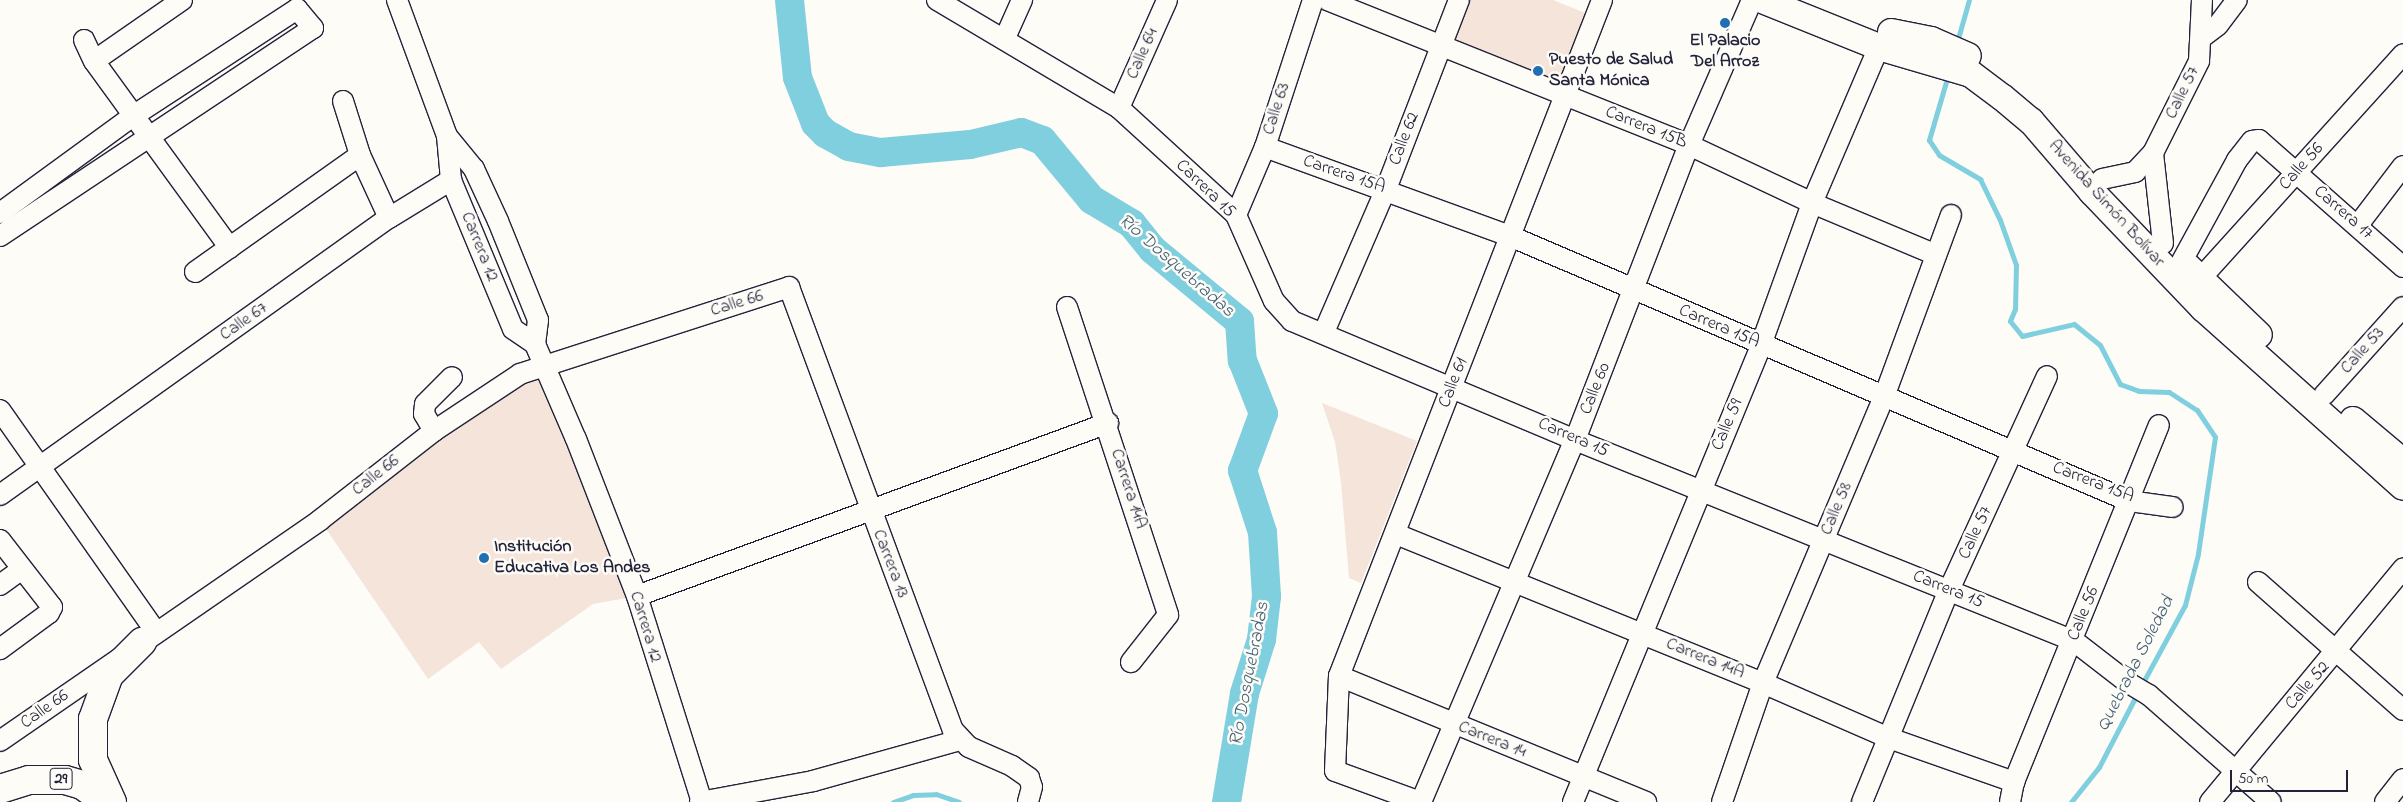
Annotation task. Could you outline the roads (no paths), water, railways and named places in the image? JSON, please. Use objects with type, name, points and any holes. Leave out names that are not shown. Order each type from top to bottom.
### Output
[{"type":"highway","points":[[112,802],[93,760],[93,719],[109,675],[149,637]]},
{"type":"highway","name":"29","points":[[4,790],[29,780],[65,780],[82,785],[105,802]]},
{"type":"main road","name":"Avenida Simón Bolívar","points":[[1762,0],[1879,46],[1928,49]]},
{"type":"main road","name":"Avenida Simón Bolívar","points":[[1812,0],[1975,67],[2040,111],[2102,179],[2191,270],[2324,395],[2403,462]]},
{"type":"main road","name":"Avenida Simón Bolívar","points":[[1975,67],[2031,121],[2092,192],[2203,308],[2403,487]]},
{"type":"street","points":[[94,61],[182,0]]},
{"type":"street","name":"Carrera 12","points":[[396,0],[447,136],[451,180],[513,329],[535,344],[545,364],[637,596],[701,802]]},
{"type":"street","name":"Carrera 15","points":[[937,0],[964,18],[1005,38],[1119,108],[1236,215],[1274,302],[1292,321],[1324,332],[1453,386],[1575,440],[1701,489],[2074,642],[2127,682],[2149,695],[2271,802]]},
{"type":"street","points":[[1005,38],[1022,0]]},
{"type":"street","name":"Calle 64","points":[[1119,108],[1167,0]]},
{"type":"street","name":"Calle 63","points":[[1236,215],[1265,147],[1313,0]]},
{"type":"street","name":"Carrera 15B","points":[[1327,0],[1689,145],[1812,203],[1934,254]]},
{"type":"street","name":"Calle 62","points":[[1324,332],[1386,189],[1459,0]]},
{"type":"street","name":"Calle 61","points":[[1421,802],[1335,771],[1338,676],[1396,534],[1602,0]]},
{"type":"street","name":"Calle 60","points":[[1421,802],[1516,584],[1635,291],[1689,145],[1752,0]]},
{"type":"street","name":"Calle 57","points":[[2102,179],[2135,172],[2153,153],[2199,61],[2202,0]]},
{"type":"street","points":[[2201,38],[2218,24],[2237,0]]},
{"type":"street","points":[[0,213],[133,116],[298,9],[313,28],[0,236]]},
{"type":"street","points":[[84,40],[94,61],[230,248]]},
{"type":"street","name":"Calle 59","points":[[1573,802],[1761,345],[1812,203],[1879,46]]},
{"type":"street","name":"Calle 56","points":[[2191,270],[2297,172],[2403,54]]},
{"type":"street","points":[[343,101],[360,155],[389,218]]},
{"type":"street","name":"Carrera 12","points":[[447,136],[474,169],[498,221],[538,320],[535,344]]},
{"type":"street","name":"Carrera 17","points":[[2191,270],[2237,160],[2252,141],[2259,140],[2358,225],[2403,267]]},
{"type":"street","name":"Carrera 15A","points":[[1265,147],[1386,189],[1510,236],[1761,345],[2130,501],[2173,506]]},
{"type":"street","points":[[2153,153],[2163,242]]},
{"type":"street","points":[[194,272],[360,155]]},
{"type":"street","points":[[2358,225],[2403,166]]},
{"type":"street","name":"Calle 67","points":[[0,495],[389,218],[451,180]]},
{"type":"street","name":"Calle 58","points":[[1722,802],[1763,683],[1884,397],[1934,254],[1950,215]]},
{"type":"street","name":"Calle 66","points":[[0,741],[320,520],[434,431],[520,374],[545,364],[789,288]]},
{"type":"street","name":"Carrera 13","points":[[789,288],[871,511],[960,740]]},
{"type":"street","name":"Carrera 14A","points":[[1067,307],[1108,423],[1168,615],[1131,662]]},
{"type":"street","name":"Calle 53","points":[[2324,395],[2403,307]]},
{"type":"street","name":"Calle 57","points":[[1862,802],[1949,590],[2047,376]]},
{"type":"street","points":[[434,431],[424,414],[425,404],[452,377]]},
{"type":"street","points":[[0,410],[149,637]]},
{"type":"street","points":[[637,596],[1108,423]]},
{"type":"street","name":"Calle 56","points":[[2010,802],[2014,782],[2074,642],[2159,425]]},
{"type":"street","name":"Carrera 14A","points":[[1396,534],[1763,683],[1889,738],[2014,782]]},
{"type":"street","points":[[0,540],[21,570],[52,607],[49,613],[0,649]]},
{"type":"street","name":"Calle 52","points":[[2210,802],[2336,653],[2403,569]]},
{"type":"street","points":[[0,585],[21,570]]},
{"type":"street","points":[[2258,582],[2336,653],[2403,710]]},
{"type":"street","name":"Carrera 14","points":[[1338,676],[1646,802]]},
{"type":"street","points":[[701,802],[813,781],[960,740],[1022,772],[1032,787],[1028,802]]},
{"type":"street","points":[[2385,802],[2403,779]]},
{"type":"waterway","name":"Río Dosquebradas","points":[[789,0],[797,77],[815,123],[825,133],[848,146],[880,152],[970,144],[1021,132],[1042,140],[1091,199],[1131,223],[1152,249],[1239,321],[1242,360],[1263,413],[1242,470],[1262,532],[1266,596],[1261,639],[1244,693],[1226,802]]},
{"type":"waterway","name":"Quebrada Soledad","points":[[1957,42],[1969,0]]},
{"type":"waterway","name":"Quebrada Soledad","points":[[1948,75],[1929,140],[1939,155],[1980,179],[2000,220],[2016,265],[2015,309],[2010,321],[2022,336],[2074,324],[2100,345],[2120,384],[2139,391],[2169,392],[2197,410],[2215,437],[2198,554],[2185,605],[2141,686]]},
{"type":"waterway","name":"Quebrada Soledad","points":[[2071,802],[2099,767],[2137,694]]},
{"type":"waterway","points":[[893,802],[913,795],[936,794],[959,802]]},
{"type":"place","name":"El Palacio Del Arroz","points":[[1725,23]]},
{"type":"place","name":"Puesto de Salud Santa Mónica","points":[[1538,71]]},
{"type":"place","name":"Institución Educativa Los Andes","points":[[484,558]]}]
